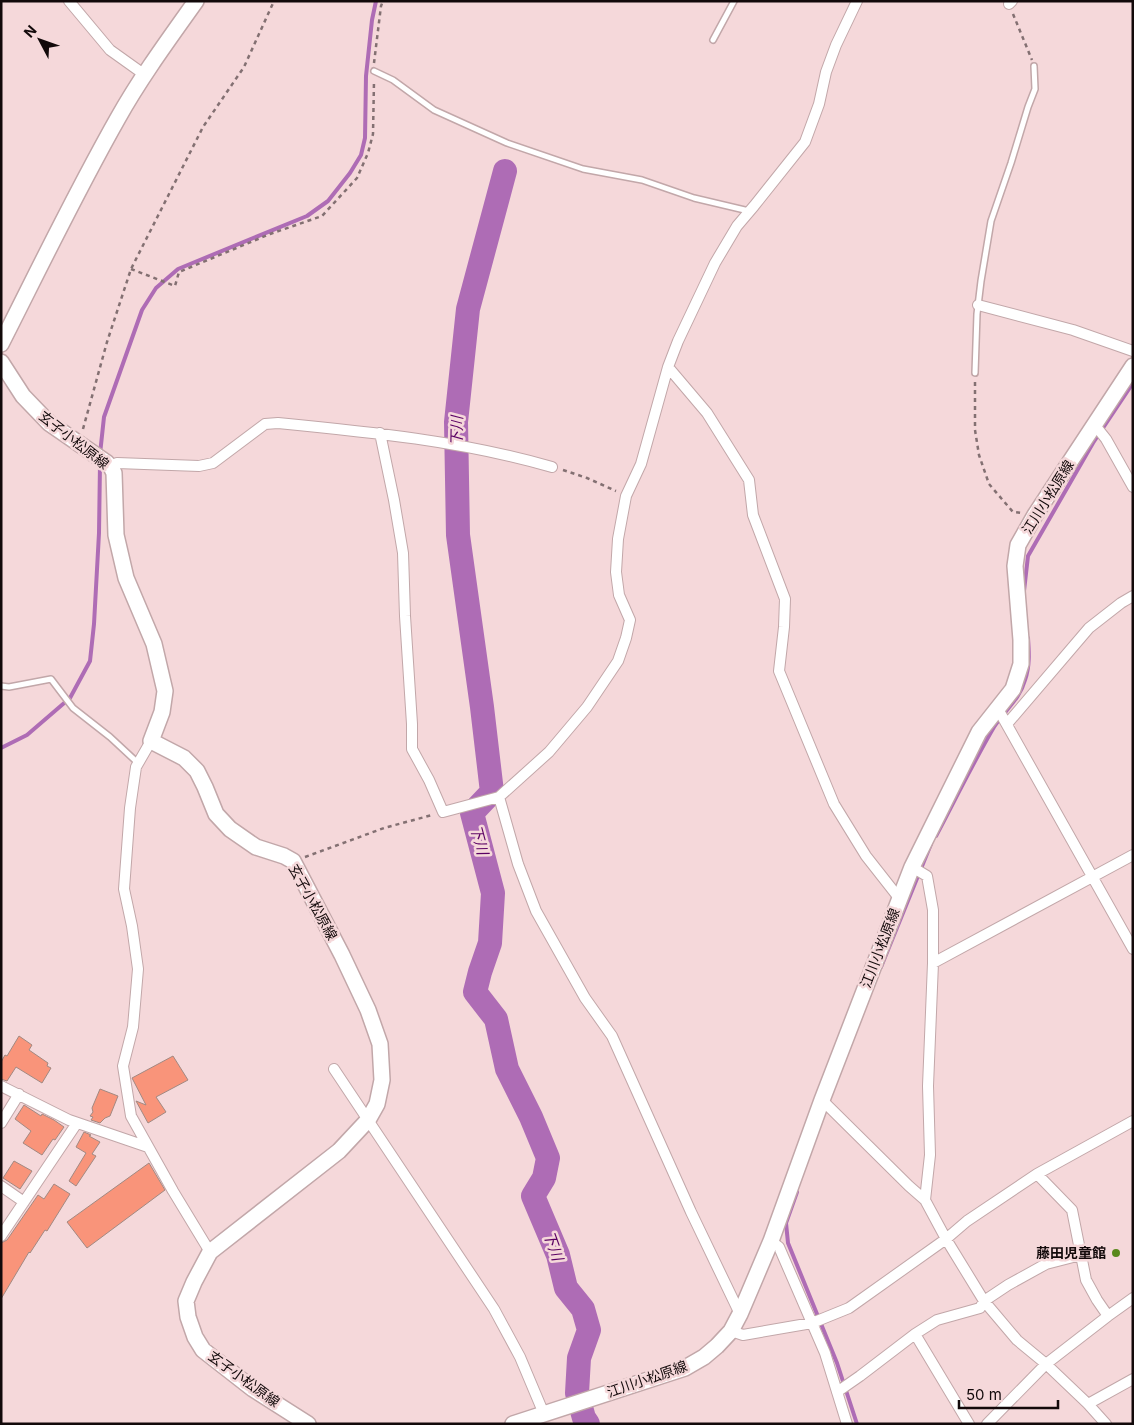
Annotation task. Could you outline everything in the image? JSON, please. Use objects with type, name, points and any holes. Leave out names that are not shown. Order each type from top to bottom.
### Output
[{"type":"main road","points":[[1,344],[73,201],[119,117],[145,75],[196,1]]},
{"type":"main road","name":"玄子小松原線","points":[[1,362],[23,396],[49,423],[111,467],[114,473],[116,535],[126,578],[154,644],[165,691],[162,712],[151,741],[184,758],[197,771],[206,787],[216,814],[230,829],[256,847],[293,861],[342,955],[368,1010],[380,1044],[382,1080],[377,1104],[368,1120],[340,1151],[210,1252],[186,1301],[188,1317],[195,1337],[203,1350],[253,1389],[308,1424]]},
{"type":"main road","name":"江川小松原線","points":[[513,1424],[685,1368],[710,1351],[731,1330],[740,1314],[770,1241],[912,867],[979,732],[1013,689],[1021,664],[1015,566],[1018,545],[1034,515],[1133,366]]},
{"type":"street","points":[[69,1],[110,50],[145,75]]},
{"type":"street","points":[[380,433],[403,553],[412,749],[429,780],[443,812],[499,797],[555,745],[587,708],[618,661],[630,620],[620,595],[616,572],[618,539],[626,496],[641,464],[668,367],[715,262],[737,226],[805,142],[819,104],[826,72],[836,45],[857,1]]},
{"type":"street","points":[[978,305],[1073,330],[1133,351]]},
{"type":"street","points":[[668,367],[707,413],[749,480],[753,515],[785,599],[779,671],[834,804],[866,856],[899,898]]},
{"type":"street","points":[[111,467],[117,463],[199,466],[213,463],[265,424],[278,423],[447,442],[524,458],[552,466]]},
{"type":"street","points":[[1094,424],[1106,440],[1133,487]]},
{"type":"street","points":[[1007,724],[1088,628],[1133,596]]},
{"type":"street","points":[[998,709],[1133,949]]},
{"type":"street","points":[[151,741],[136,767],[130,808],[124,889],[132,926],[138,969],[133,1027],[122,1066],[132,1116],[173,1191],[210,1252]]},
{"type":"street","points":[[499,797],[518,864],[536,911],[585,998],[612,1036],[695,1221],[740,1314]]},
{"type":"street","points":[[933,963],[1133,855]]},
{"type":"street","points":[[912,867],[926,876],[932,910],[933,963],[928,1086],[930,1155],[925,1200]]},
{"type":"street","points":[[334,1069],[494,1309],[520,1357],[544,1414]]},
{"type":"street","points":[[1,1086],[69,1120],[148,1147]]},
{"type":"street","points":[[1,1123],[19,1094]]},
{"type":"street","points":[[822,1100],[925,1200],[946,1239],[984,1301],[1017,1340],[1046,1364],[1106,1424]]},
{"type":"street","points":[[731,1330],[743,1335],[812,1323],[849,1308],[946,1239],[967,1221],[1037,1174],[1133,1121]]},
{"type":"street","points":[[1,1236],[77,1123]]},
{"type":"street","points":[[1037,1174],[1072,1210],[1086,1280],[1108,1316]]},
{"type":"street","points":[[1,1186],[24,1202]]},
{"type":"street","points":[[770,1241],[780,1247],[825,1353],[847,1424]]},
{"type":"street","points":[[837,1392],[937,1320],[980,1308],[984,1301],[1008,1285],[1046,1264],[1081,1255]]},
{"type":"street","points":[[987,1424],[1046,1364],[1133,1298]]},
{"type":"street","points":[[915,1334],[969,1424]]},
{"type":"street","points":[[1088,1404],[1133,1379]]},
{"type":"lane","points":[[713,40],[734,1]]},
{"type":"lane","points":[[975,373],[978,305],[991,221],[1035,89],[1034,66]]},
{"type":"lane","points":[[374,71],[393,80],[434,110],[508,142],[582,170],[642,180],[694,198],[750,211]]},
{"type":"lane","points":[[1,686],[9,687],[51,679],[73,708],[110,737],[138,763]]},
{"type":"path","points":[[79,444],[107,342],[131,269],[203,127],[244,67],[274,1]]},
{"type":"path","points":[[131,269],[175,286],[179,272],[270,234],[322,216],[357,178],[368,153],[373,134],[374,71],[383,1]]},
{"type":"path","points":[[1010,3],[1034,66]]},
{"type":"path","points":[[975,373],[975,430],[979,455],[990,484],[1013,512],[1034,515]]},
{"type":"path","points":[[552,466],[587,478],[626,496]]},
{"type":"path","points":[[293,861],[384,828],[443,812]]},
{"type":"building","points":[[19,1036],[32,1045],[29,1050],[48,1063],[47,1066],[51,1068],[42,1083],[16,1067],[7,1081],[1,1079],[1,1062],[5,1055],[7,1056]]},
{"type":"building","points":[[173,1056],[188,1080],[156,1097],[166,1112],[148,1123],[136,1101],[146,1105],[132,1078]]},
{"type":"building","points":[[100,1089],[118,1096],[110,1116],[100,1123],[91,1120],[93,1117],[90,1116]]},
{"type":"building","points":[[24,1105],[64,1127],[42,1155],[23,1143],[31,1131],[15,1119]]},
{"type":"building","points":[[84,1132],[100,1142],[92,1154],[96,1156],[76,1186],[69,1181],[86,1153],[76,1147]]},
{"type":"building","points":[[14,1161],[32,1171],[20,1189],[3,1178]]},
{"type":"building","points":[[149,1163],[165,1190],[87,1248],[67,1222]]},
{"type":"building","points":[[54,1184],[70,1194],[47,1231],[45,1230],[29,1252],[1,1299],[1,1243],[7,1240],[38,1195],[44,1199]]},
{"type":"waterway","points":[[100,454],[104,417],[142,310],[156,288],[178,269],[307,216],[328,201],[350,173],[361,155],[365,138],[366,76],[376,1]]},
{"type":"waterway","name":"下川","points":[[505,171],[468,309],[456,422],[458,535],[492,792],[472,813],[493,893],[490,943],[475,992],[496,1019],[507,1069],[531,1117],[548,1158],[544,1178],[533,1196],[558,1255],[566,1288],[583,1309],[589,1330],[579,1358],[577,1393],[584,1418],[588,1424]]},
{"type":"waterway","points":[[1024,591],[1028,556],[1093,443],[1133,383]]},
{"type":"waterway","points":[[1,748],[27,735],[70,698],[90,661],[99,533],[100,464]]},
{"type":"waterway","points":[[936,836],[994,727],[1023,687],[1027,675],[1028,638]]},
{"type":"waterway","points":[[881,967],[931,844]]},
{"type":"waterway","points":[[797,1192],[786,1223],[788,1243],[837,1363],[857,1424]]},
{"type":"place","name":"藤田児童館","points":[[1116,1253]]}]
